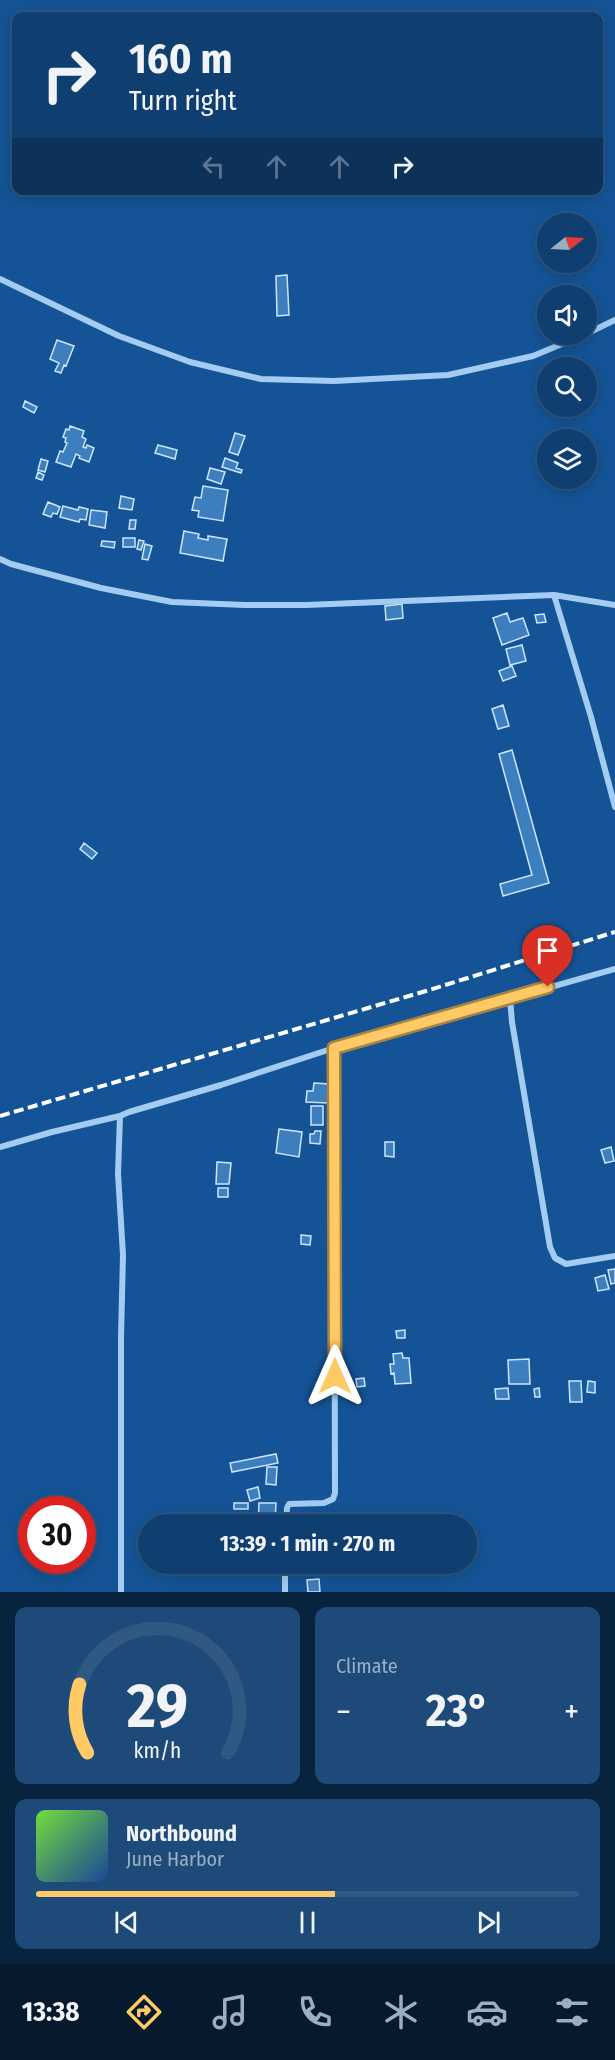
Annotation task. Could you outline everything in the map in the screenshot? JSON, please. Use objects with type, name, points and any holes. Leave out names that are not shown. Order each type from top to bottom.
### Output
[{"type":"street","points":[[0,279],[119,336],[190,362],[261,379],[334,381],[448,375],[533,356],[560,345]]},
{"type":"street","points":[[597,329],[615,320]]},
{"type":"street","points":[[0,559],[101,588],[172,602],[306,605],[554,595],[615,605]]},
{"type":"street","points":[[554,595],[591,717],[615,807]]},
{"type":"street","points":[[0,1147],[120,1116],[334,1048],[615,969]]},
{"type":"street","points":[[510,998],[550,1247],[555,1258],[566,1264],[615,1256]]},
{"type":"street","points":[[287,1514],[289,1504],[324,1503],[333,1499],[335,1493],[334,1048]]},
{"type":"street","points":[[120,1116],[118,1174],[123,1255],[121,1592]]},
{"type":"street","points":[[285,1574],[285,1592]]},
{"type":"building","points":[[287,275],[289,315],[277,316],[276,276]]},
{"type":"building","points":[[57,340],[74,346],[61,373],[55,371],[59,363],[50,359]]},
{"type":"building","points":[[25,401],[37,407],[34,413],[23,407]]},
{"type":"building","points":[[70,426],[84,431],[82,437],[86,439],[83,447],[86,448],[87,445],[94,448],[89,462],[79,458],[80,456],[76,454],[71,467],[56,462],[60,451],[63,452],[67,443],[66,438],[63,437]]},
{"type":"building","points":[[235,433],[245,436],[238,455],[229,452]]},
{"type":"building","points":[[158,445],[177,450],[175,459],[155,453]]},
{"type":"building","points":[[225,458],[238,463],[236,468],[242,470],[241,473],[222,467]]},
{"type":"building","points":[[41,459],[48,461],[45,472],[38,470]]},
{"type":"building","points":[[210,468],[225,472],[221,484],[207,479]]},
{"type":"building","points":[[38,472],[44,475],[42,480],[36,478]]},
{"type":"building","points":[[203,486],[228,490],[223,521],[198,517],[199,511],[192,510],[195,497],[201,498]]},
{"type":"building","points":[[121,496],[134,499],[132,510],[119,508]]},
{"type":"building","points":[[48,502],[60,507],[57,514],[53,513],[51,517],[43,514]]},
{"type":"building","points":[[63,506],[78,510],[79,507],[88,509],[86,520],[80,519],[79,522],[60,517]]},
{"type":"building","points":[[91,510],[107,512],[105,528],[89,525]]},
{"type":"building","points":[[130,520],[136,520],[135,529],[129,529]]},
{"type":"building","points":[[184,531],[199,534],[198,538],[208,540],[208,536],[227,539],[223,561],[180,553]]},
{"type":"building","points":[[123,538],[135,538],[135,547],[123,547]]},
{"type":"building","points":[[139,540],[144,541],[141,550],[137,549]]},
{"type":"building","points":[[102,541],[115,542],[114,548],[101,546]]},
{"type":"building","points":[[145,544],[152,546],[148,560],[142,559]]},
{"type":"building","points":[[402,604],[403,618],[386,620],[385,606]]},
{"type":"building","points":[[507,613],[510,622],[523,618],[529,635],[502,645],[493,618]]},
{"type":"building","points":[[544,614],[546,622],[537,623],[535,615]]},
{"type":"building","points":[[522,645],[526,661],[510,665],[506,649]]},
{"type":"building","points":[[512,666],[516,676],[503,681],[499,671]]},
{"type":"building","points":[[503,705],[509,726],[498,729],[492,709]]},
{"type":"building","points":[[512,750],[549,883],[503,896],[500,884],[532,875],[499,754]]},
{"type":"building","points":[[84,843],[97,853],[92,859],[80,849]]},
{"type":"building","points":[[314,1083],[329,1084],[328,1103],[306,1102],[307,1091],[313,1091]]},
{"type":"building","points":[[311,1106],[323,1106],[323,1125],[311,1125]]},
{"type":"building","points":[[279,1129],[302,1132],[299,1157],[276,1153]]},
{"type":"building","points":[[315,1131],[321,1131],[320,1144],[310,1143],[310,1134],[314,1134]]},
{"type":"building","points":[[385,1142],[394,1142],[394,1157],[385,1156]]},
{"type":"building","points":[[611,1147],[614,1161],[605,1163],[601,1150]]},
{"type":"building","points":[[217,1162],[231,1163],[229,1184],[216,1184]]},
{"type":"building","points":[[218,1188],[228,1188],[228,1197],[218,1197]]},
{"type":"building","points":[[301,1235],[311,1236],[310,1245],[301,1244]]},
{"type":"building","points":[[615,1269],[615,1283],[611,1284],[608,1270]]},
{"type":"building","points":[[605,1275],[609,1289],[598,1291],[595,1278]]},
{"type":"building","points":[[405,1330],[405,1338],[397,1338],[396,1331]]},
{"type":"building","points":[[402,1353],[403,1358],[409,1358],[411,1383],[395,1384],[390,1364],[394,1364],[393,1354]]},
{"type":"building","points":[[529,1359],[530,1384],[509,1384],[508,1360]]},
{"type":"building","points":[[364,1378],[365,1386],[357,1387],[356,1379]]},
{"type":"building","points":[[569,1381],[581,1381],[582,1402],[570,1402]]},
{"type":"building","points":[[588,1381],[595,1382],[595,1393],[587,1392]]},
{"type":"building","points":[[508,1388],[509,1399],[496,1399],[495,1389]]},
{"type":"building","points":[[539,1388],[540,1397],[535,1397],[534,1389]]},
{"type":"building","points":[[276,1454],[278,1463],[232,1472],[230,1463]]},
{"type":"building","points":[[267,1467],[277,1467],[276,1485],[266,1484]]},
{"type":"building","points":[[258,1487],[260,1498],[250,1501],[247,1490]]},
{"type":"building","points":[[234,1503],[248,1503],[248,1509],[234,1509]]},
{"type":"building","points":[[259,1503],[276,1503],[275,1514],[258,1514]]},
{"type":"building","points":[[319,1579],[320,1592],[308,1592],[307,1580]]},
{"type":"railway","points":[[0,1116],[426,991],[615,932]]},
{"type":"route","points":[[335,1376],[334,1048],[548,987]]}]
